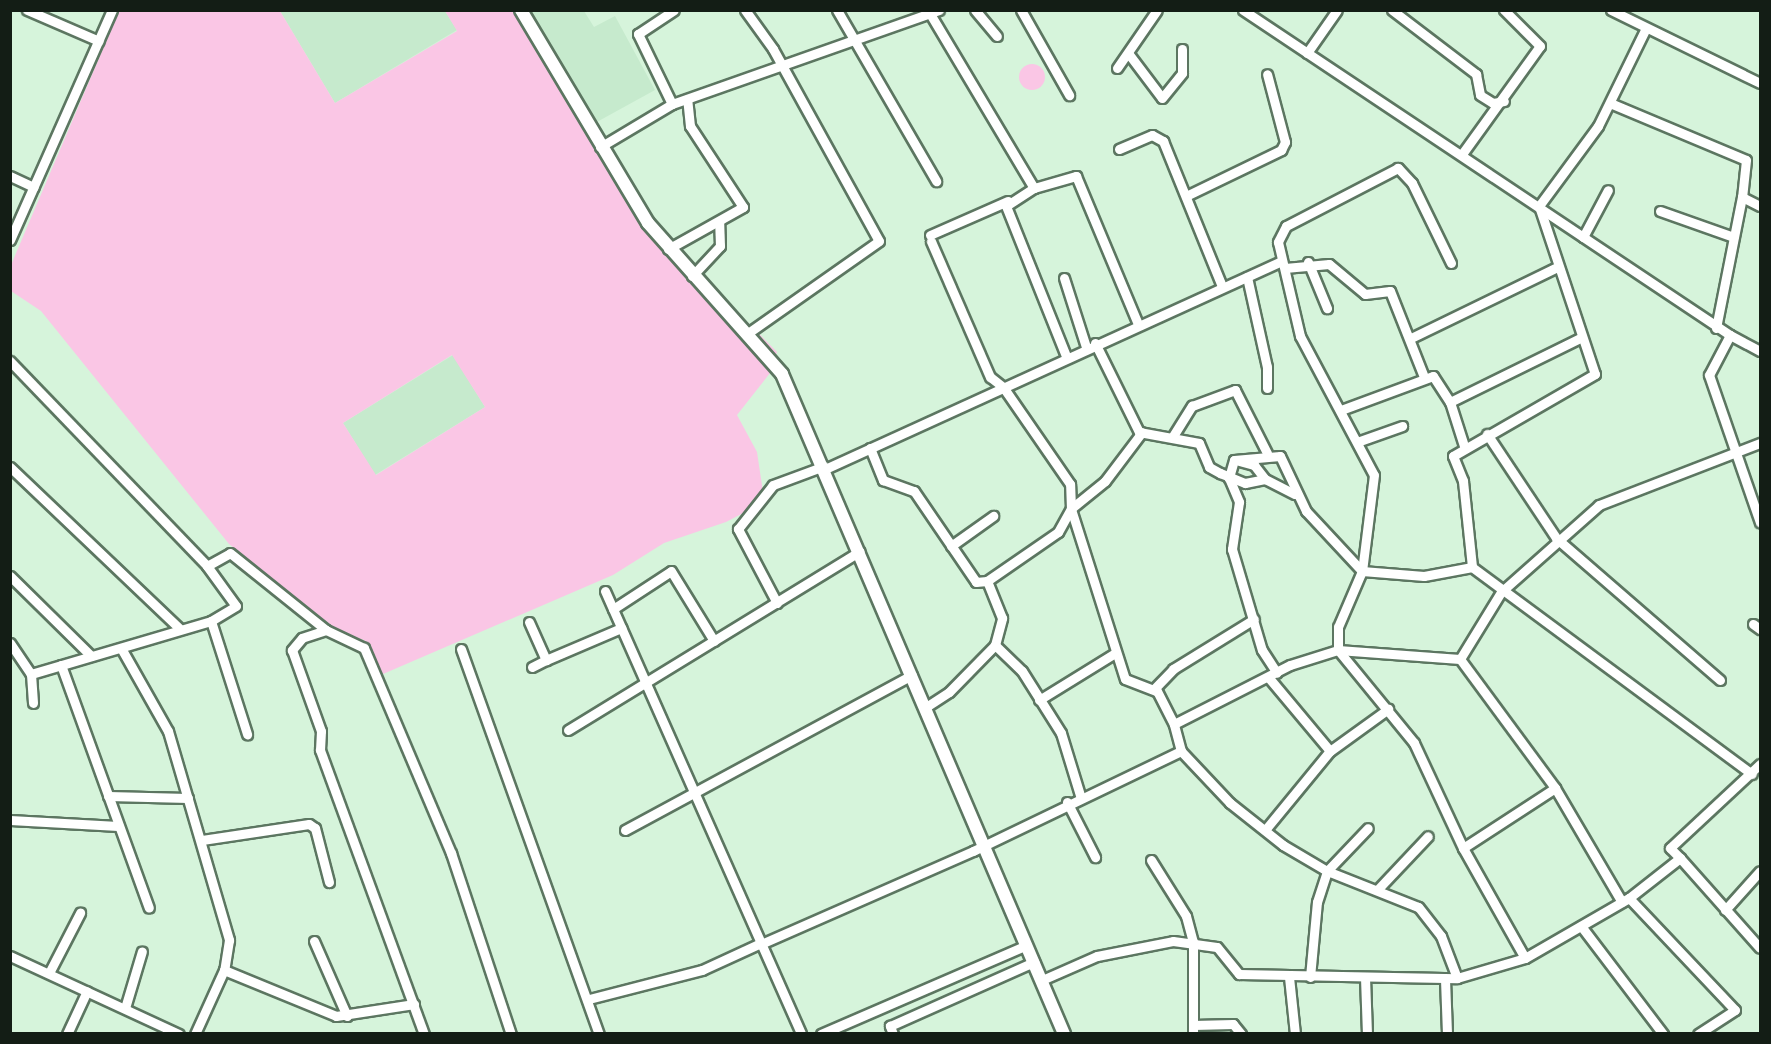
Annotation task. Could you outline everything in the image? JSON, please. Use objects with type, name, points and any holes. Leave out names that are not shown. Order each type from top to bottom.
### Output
[{"type":"street","points":[[27,10],[99,41]]},
{"type":"street","points":[[11,237],[112,10]]},
{"type":"street","points":[[521,10],[600,147],[668,249],[748,333],[782,374],[825,468],[1064,1034]]},
{"type":"street","points":[[672,104],[638,34],[674,10]]},
{"type":"street","points":[[745,10],[879,241],[748,333]]},
{"type":"street","points":[[837,10],[936,181]]},
{"type":"street","points":[[975,10],[996,36]]},
{"type":"street","points":[[1021,10],[1069,95]]},
{"type":"street","points":[[1117,68],[1157,10]]},
{"type":"street","points":[[1243,10],[1462,154],[1716,328],[1761,351]]},
{"type":"street","points":[[1307,53],[1337,10]]},
{"type":"street","points":[[1392,10],[1476,74],[1480,95],[1493,103],[1504,101]]},
{"type":"street","points":[[1462,154],[1504,101],[1540,46],[1504,10]]},
{"type":"street","points":[[1611,10],[1761,83]]},
{"type":"street","points":[[600,147],[672,104],[854,42],[909,19],[933,12],[1034,188]]},
{"type":"street","points":[[1646,28],[1611,103],[1539,206],[1555,268],[1595,374],[1464,446],[1453,456],[1462,481],[1472,567],[1501,592],[1548,620],[1752,774]]},
{"type":"street","points":[[1128,53],[1162,99],[1182,73],[1182,49]]},
{"type":"street","points":[[1186,196],[1285,145],[1267,74]]},
{"type":"street","points":[[668,249],[719,223],[742,204],[690,126],[687,99]]},
{"type":"street","points":[[1611,103],[1746,160],[1742,197],[1716,328]]},
{"type":"street","points":[[1119,149],[1156,135],[1186,196],[1222,285]]},
{"type":"street","points":[[1451,263],[1412,183],[1393,168],[1286,226],[1278,242],[1300,336],[1341,410],[1375,483],[1362,571],[1338,627],[1338,650],[1414,743],[1463,848],[1525,958]]},
{"type":"street","points":[[10,176],[34,187]]},
{"type":"street","points":[[1138,324],[1076,176],[1034,188],[931,238],[990,377],[1003,387],[1070,484],[1071,509],[1115,652],[1128,683],[1154,689],[1174,724],[1181,751],[1230,803],[1265,830],[1327,871],[1379,888],[1418,907],[1441,936],[1456,978]]},
{"type":"street","points":[[1584,237],[1608,190]]},
{"type":"street","points":[[1742,197],[1761,206]]},
{"type":"street","points":[[1008,201],[1008,215],[1066,356]]},
{"type":"street","points":[[1660,211],[1734,237]]},
{"type":"street","points":[[692,276],[720,246],[719,223]]},
{"type":"street","points":[[1308,262],[1327,308]]},
{"type":"street","points":[[777,603],[738,529],[773,485],[825,468],[870,448],[1222,285],[1283,265],[1308,262],[1338,268],[1365,294],[1390,291],[1411,338],[1424,377]]},
{"type":"street","points":[[1411,338],[1555,268]]},
{"type":"street","points":[[1247,277],[1267,367],[1266,388]]},
{"type":"street","points":[[1064,278],[1090,345],[1123,408],[1142,432],[1173,436],[1198,443],[1209,467],[1229,478],[1265,479]]},
{"type":"street","points":[[1730,335],[1709,375],[1761,522]]},
{"type":"street","points":[[1450,402],[1580,338]]},
{"type":"street","points":[[10,361],[207,566],[236,606],[211,621],[179,628],[121,648],[31,674]]},
{"type":"street","points":[[1341,410],[1424,377],[1433,376],[1450,402],[1464,446]]},
{"type":"street","points":[[1173,436],[1192,406],[1235,390],[1267,453]]},
{"type":"street","points":[[1357,442],[1402,426]]},
{"type":"street","points":[[870,448],[883,480],[914,491],[973,580],[987,581],[1058,532],[1071,509],[1105,481],[1142,432]]},
{"type":"street","points":[[1487,434],[1556,538],[1720,680]]},
{"type":"street","points":[[1460,659],[1501,592],[1556,538],[1599,505],[1761,443]]},
{"type":"street","points":[[1234,460],[1267,453],[1280,456],[1294,494]]},
{"type":"street","points":[[1234,460],[1254,465],[1265,479],[1294,494],[1362,571],[1425,576],[1472,567]]},
{"type":"street","points":[[1234,460],[1229,478],[1239,502],[1232,549],[1262,650],[1273,675],[1330,751]]},
{"type":"street","points":[[10,467],[179,628]]},
{"type":"street","points":[[951,546],[993,516]]},
{"type":"street","points":[[568,730],[647,685],[860,551]]},
{"type":"street","points":[[207,566],[230,553],[326,630],[364,648],[377,673],[450,854],[511,1034]]},
{"type":"street","points":[[613,609],[671,571],[714,641]]},
{"type":"street","points":[[10,576],[91,656]]},
{"type":"street","points":[[926,707],[949,692],[995,645],[1002,618],[987,581]]},
{"type":"street","points":[[605,591],[801,1034]]},
{"type":"street","points":[[1154,689],[1173,669],[1254,619]]},
{"type":"street","points":[[211,621],[247,734]]},
{"type":"street","points":[[529,622],[546,660]]},
{"type":"street","points":[[532,667],[621,628]]},
{"type":"street","points":[[326,630],[302,638],[292,650],[321,731],[320,750],[424,1034]]},
{"type":"street","points":[[10,643],[31,674],[33,703]]},
{"type":"street","points":[[995,645],[1022,671],[1069,748],[1080,795]]},
{"type":"street","points":[[121,648],[168,731],[202,840],[229,940],[224,970],[195,1034]]},
{"type":"street","points":[[461,649],[570,964],[589,999],[599,1034]]},
{"type":"street","points":[[1174,724],[1273,675],[1338,650],[1460,659],[1555,788],[1626,900],[1735,1010],[1698,1034]]},
{"type":"street","points":[[1039,700],[1115,652]]},
{"type":"street","points":[[62,665],[149,908]]},
{"type":"street","points":[[625,830],[693,790],[912,675]]},
{"type":"street","points":[[1265,830],[1330,751],[1388,709]]},
{"type":"street","points":[[589,999],[702,970],[973,851],[982,842],[1080,795],[1181,751]]},
{"type":"street","points":[[1761,764],[1670,848],[1761,948]]},
{"type":"street","points":[[1463,848],[1555,788]]},
{"type":"street","points":[[108,796],[188,798]]},
{"type":"street","points":[[1067,802],[1095,857]]},
{"type":"street","points":[[10,820],[118,826]]},
{"type":"street","points":[[202,840],[309,824],[329,882]]},
{"type":"street","points":[[1310,977],[1317,902],[1327,871],[1368,828]]},
{"type":"street","points":[[1379,888],[1428,836]]},
{"type":"street","points":[[1042,980],[1124,949],[1194,942],[1217,947],[1239,974],[1289,977],[1456,978],[1525,958],[1626,900],[1680,858]]},
{"type":"street","points":[[1151,860],[1186,916],[1194,942],[1193,1029],[1233,1024],[1241,1034]]},
{"type":"street","points":[[1725,910],[1761,871]]},
{"type":"street","points":[[49,973],[80,913]]},
{"type":"street","points":[[1581,926],[1663,1034]]},
{"type":"street","points":[[314,941],[348,1016]]},
{"type":"street","points":[[821,1034],[1027,945]]},
{"type":"street","points":[[125,1008],[142,951]]},
{"type":"street","points":[[10,956],[179,1034]]},
{"type":"street","points":[[893,1034],[890,1026],[1034,963]]},
{"type":"street","points":[[224,970],[327,1014],[348,1016],[414,1004]]},
{"type":"street","points":[[1289,977],[1295,1034]]},
{"type":"street","points":[[1365,977],[1367,1034]]},
{"type":"street","points":[[1445,979],[1447,1034]]},
{"type":"street","points":[[68,1034],[87,991]]},
{"type":"shaded area","points":[[119,11],[280,11],[335,103],[457,31],[445,11],[528,11],[652,217],[677,251],[777,352],[770,373],[737,415],[757,452],[763,492],[749,510],[726,522],[664,543],[613,575],[383,674],[364,640],[338,631],[229,544],[41,311],[11,291],[11,265]],"holes":[[[452,355],[485,407],[376,475],[343,423]]]},
{"type":"shaded area","points":[[280,11],[445,11],[457,30],[335,103]]},
{"type":"shaded area","points":[[528,11],[584,11],[594,27],[615,16],[655,90],[595,123]]},
{"type":"shaded area","points":[[1032,64],[1041,68],[1045,77],[1041,86],[1032,90],[1023,86],[1019,77],[1023,68]]},
{"type":"shaded area","points":[[453,355],[485,407],[375,475],[343,423]]}]
